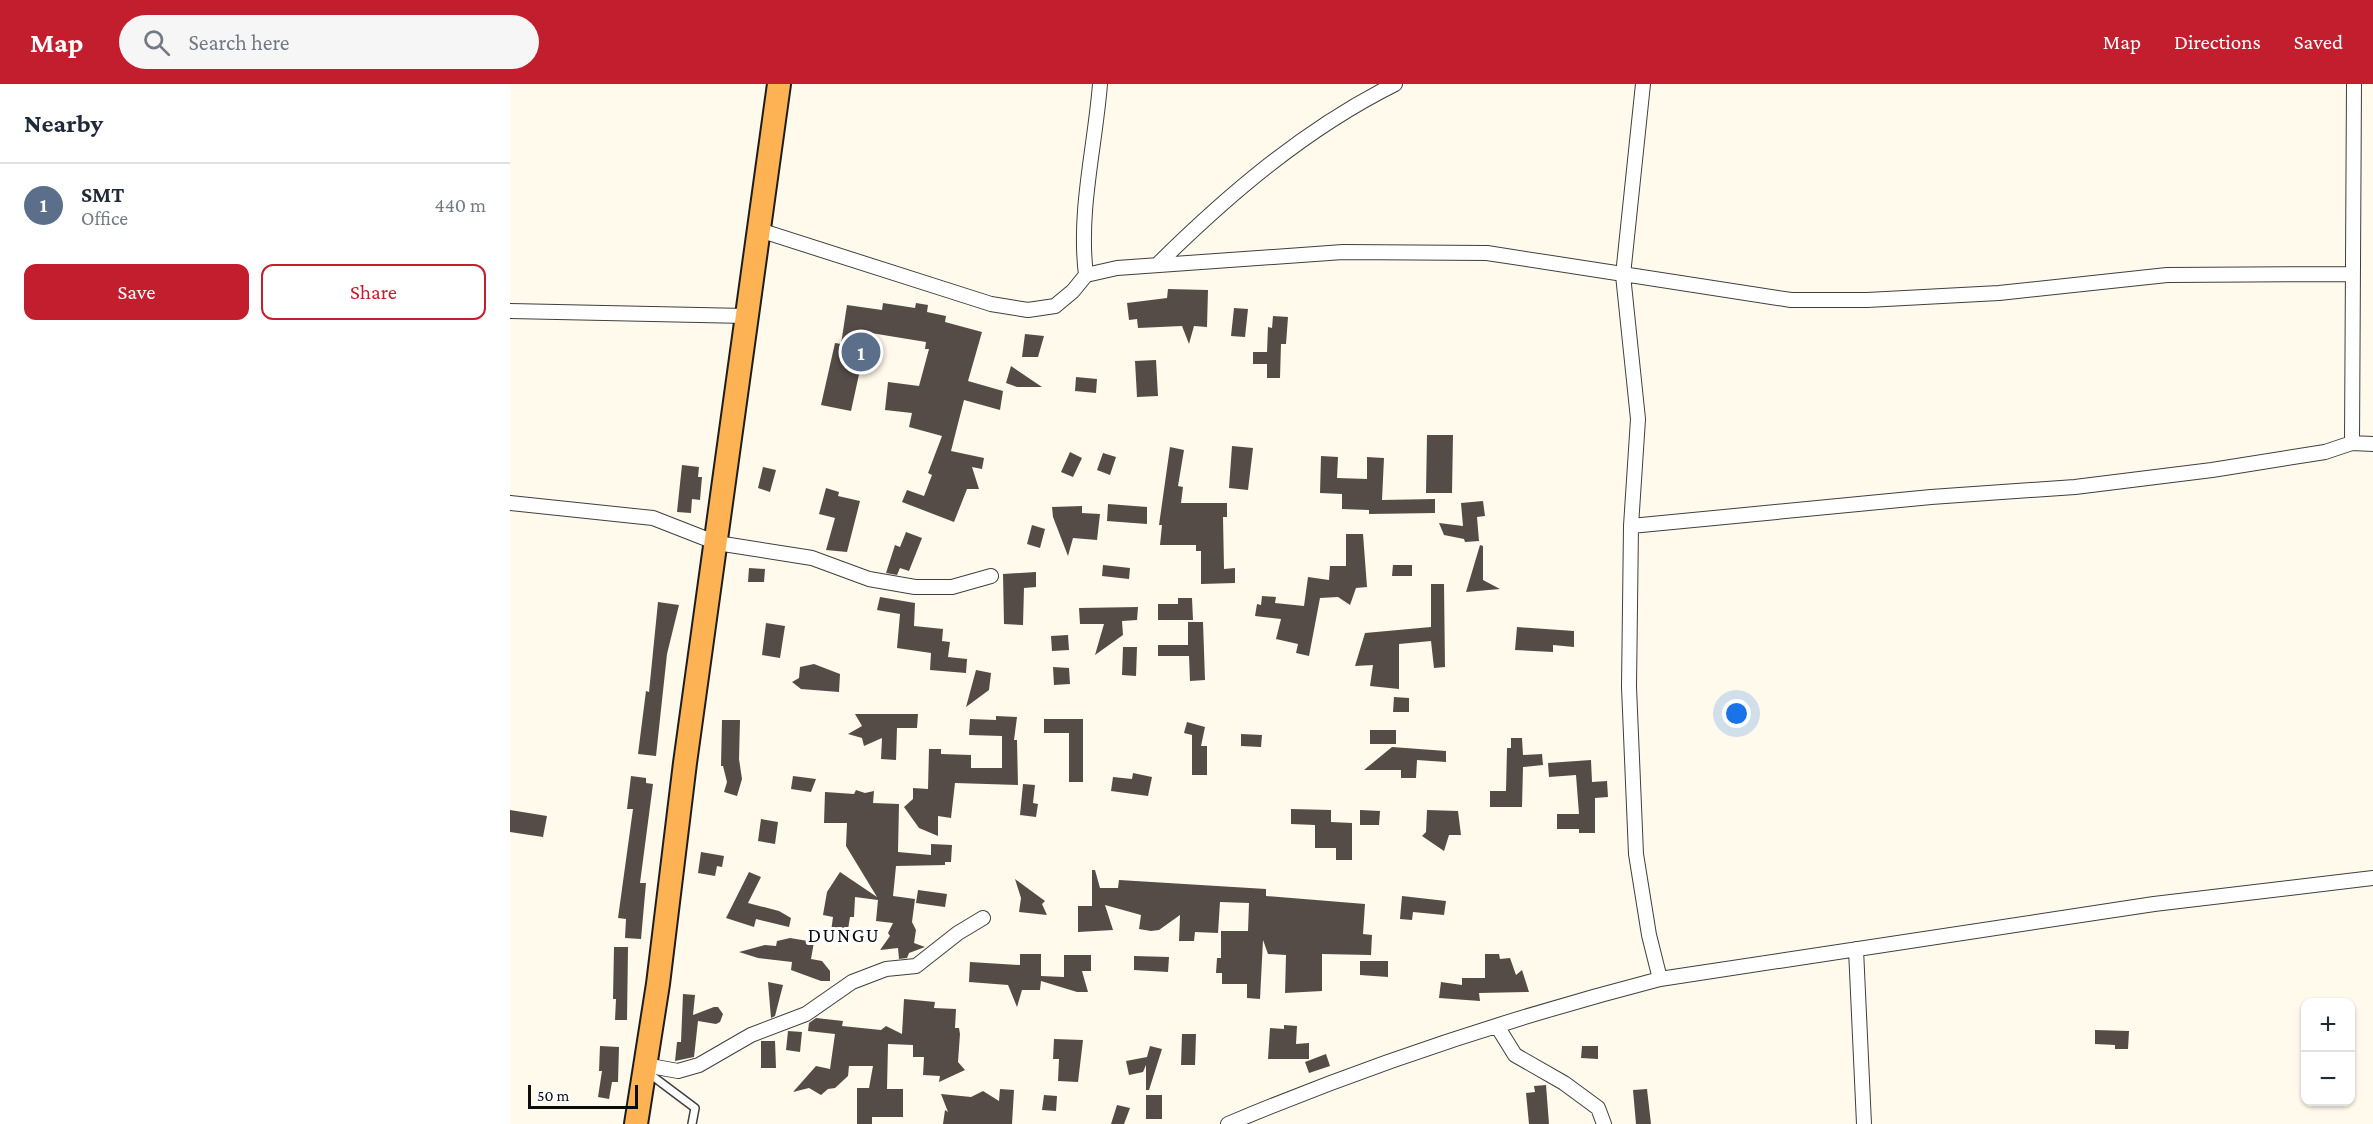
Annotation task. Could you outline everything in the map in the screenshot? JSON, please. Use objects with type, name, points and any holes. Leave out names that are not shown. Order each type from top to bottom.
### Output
[{"type":"highway","points":[[636,1124],[779,84]]},
{"type":"street","points":[[1086,275],[1082,231],[1097,128],[1100,84]]},
{"type":"street","points":[[1158,264],[1205,218],[1296,144],[1395,84]]},
{"type":"street","points":[[1643,84],[1623,275],[1638,419],[1631,526],[1629,687],[1636,854],[1649,935],[1660,979]]},
{"type":"street","points":[[2352,443],[2354,84]]},
{"type":"street","points":[[759,230],[991,304],[1028,310],[1055,306],[1086,275],[1116,268],[1343,252],[1487,253],[1791,300],[1867,300],[1999,293],[2168,275],[2354,273]]},
{"type":"street","points":[[510,311],[746,316]]},
{"type":"street","points":[[1631,526],[1839,505],[2075,487],[2212,471],[2325,452],[2352,443],[2373,444]]},
{"type":"street","points":[[510,503],[653,518],[717,543],[812,558],[869,579],[915,587],[952,587],[992,576]]},
{"type":"street","points":[[1228,1124],[1358,1072],[1497,1026],[1660,979],[2154,904],[2373,878]]},
{"type":"street","points":[[645,1067],[678,1071],[699,1065],[752,1035],[806,1014],[852,982],[886,969],[916,966],[957,933],[983,918]]},
{"type":"street","points":[[1856,950],[1864,1124]]},
{"type":"street","points":[[1497,1026],[1515,1055],[1564,1083],[1598,1108],[1604,1124]]},
{"type":"lane","points":[[645,1067],[695,1108],[692,1124]]},
{"type":"building","points":[[1168,289],[1208,290],[1207,327],[1194,326],[1189,344],[1182,326],[1138,328],[1137,319],[1129,320],[1127,303],[1167,298]]},
{"type":"building","points":[[883,303],[915,308],[916,303],[928,305],[927,312],[946,316],[945,322],[982,332],[968,381],[1003,391],[1000,410],[964,400],[951,451],[984,458],[982,469],[972,467],[979,489],[967,489],[954,522],[902,502],[907,490],[924,496],[932,475],[928,473],[942,436],[909,427],[912,413],[885,410],[888,382],[919,386],[929,349],[925,349],[926,342],[871,333],[869,348],[865,347],[851,411],[821,405],[835,343],[841,344],[847,305],[882,310]]},
{"type":"building","points":[[1234,308],[1248,309],[1245,337],[1231,336]]},
{"type":"building","points":[[1273,316],[1288,317],[1286,344],[1281,344],[1280,378],[1267,378],[1267,364],[1253,364],[1253,352],[1267,352],[1268,327],[1272,328]]},
{"type":"building","points":[[1025,334],[1044,336],[1038,357],[1022,357]]},
{"type":"building","points":[[1156,360],[1158,396],[1137,397],[1135,361]]},
{"type":"building","points":[[1011,366],[1042,387],[1017,387],[1006,383]]},
{"type":"building","points":[[1076,377],[1097,379],[1096,393],[1075,391]]},
{"type":"building","points":[[1427,435],[1453,435],[1452,493],[1426,493]]},
{"type":"building","points":[[1232,446],[1253,448],[1248,490],[1229,488]]},
{"type":"building","points":[[1170,447],[1184,450],[1178,486],[1183,487],[1181,503],[1227,503],[1227,517],[1223,517],[1224,569],[1235,568],[1235,583],[1201,584],[1201,551],[1196,551],[1196,545],[1160,545],[1162,525],[1159,525]]},
{"type":"building","points":[[1070,452],[1082,458],[1073,477],[1061,472]]},
{"type":"building","points":[[1103,453],[1116,457],[1110,475],[1097,470]]},
{"type":"building","points":[[1321,456],[1338,457],[1337,478],[1367,479],[1367,457],[1384,458],[1382,500],[1435,499],[1435,513],[1369,514],[1369,510],[1342,509],[1342,494],[1320,493]]},
{"type":"building","points":[[682,465],[699,467],[698,477],[702,477],[700,500],[692,499],[691,513],[677,512]]},
{"type":"building","points":[[763,467],[776,470],[770,492],[758,488]]},
{"type":"building","points":[[826,488],[839,492],[838,496],[860,501],[847,552],[826,550],[835,518],[819,514]]},
{"type":"building","points":[[1483,501],[1485,516],[1477,517],[1479,541],[1465,542],[1464,539],[1444,535],[1439,523],[1463,526],[1461,503]]},
{"type":"building","points":[[1108,504],[1147,507],[1147,524],[1107,521]]},
{"type":"building","points":[[1082,506],[1082,513],[1100,514],[1097,540],[1073,538],[1068,556],[1053,517],[1052,507]]},
{"type":"building","points":[[1032,525],[1045,529],[1040,548],[1027,544]]},
{"type":"building","points":[[906,532],[922,538],[909,571],[900,568],[897,575],[886,573],[895,545],[900,547]]},
{"type":"building","points":[[1346,534],[1363,534],[1367,587],[1356,588],[1350,605],[1338,597],[1320,598],[1309,656],[1296,653],[1298,644],[1276,639],[1281,619],[1255,616],[1257,604],[1261,605],[1262,596],[1276,597],[1275,603],[1304,606],[1308,577],[1329,580],[1330,566],[1346,566]]},
{"type":"building","points":[[1480,545],[1483,546],[1483,580],[1500,589],[1466,592]]},
{"type":"building","points":[[1103,565],[1130,568],[1129,579],[1102,576]]},
{"type":"building","points":[[1393,565],[1412,565],[1412,576],[1392,576]]},
{"type":"building","points":[[749,568],[765,569],[764,582],[748,582]]},
{"type":"building","points":[[1036,572],[1036,587],[1024,588],[1023,625],[1004,624],[1003,574]]},
{"type":"building","points":[[1431,584],[1444,584],[1445,667],[1434,668],[1431,641],[1399,644],[1399,689],[1370,686],[1373,665],[1355,666],[1365,633],[1431,627]]},
{"type":"building","points":[[880,597],[915,603],[914,626],[943,629],[942,641],[950,642],[948,657],[967,659],[966,673],[930,670],[931,653],[897,648],[900,614],[877,610]]},
{"type":"building","points":[[1178,598],[1192,598],[1193,620],[1158,620],[1158,604],[1178,604]]},
{"type":"building","points":[[658,602],[679,605],[667,654],[656,756],[638,754],[646,691],[649,692]]},
{"type":"building","points":[[1138,607],[1137,620],[1122,621],[1123,635],[1095,655],[1104,624],[1080,624],[1079,608]]},
{"type":"building","points":[[1188,622],[1203,622],[1205,680],[1190,681],[1189,656],[1158,656],[1158,645],[1188,645]]},
{"type":"building","points":[[766,623],[785,626],[780,658],[762,655]]},
{"type":"building","points":[[1517,627],[1574,631],[1574,647],[1553,645],[1553,652],[1515,650]]},
{"type":"building","points":[[1068,635],[1069,650],[1052,651],[1051,636]]},
{"type":"building","points":[[1123,647],[1137,647],[1136,676],[1122,675]]},
{"type":"building","points":[[814,664],[840,674],[839,692],[801,689],[792,682],[799,678],[800,667]]},
{"type":"building","points":[[1053,667],[1069,668],[1070,684],[1054,685]]},
{"type":"building","points":[[976,670],[991,673],[989,690],[966,707]]},
{"type":"building","points":[[1394,697],[1409,698],[1409,712],[1393,712]]},
{"type":"building","points":[[855,714],[918,714],[917,728],[897,728],[896,760],[881,759],[882,738],[864,746],[862,738],[848,734],[862,726]]},
{"type":"building","points":[[996,716],[1017,717],[1014,740],[1017,740],[1018,785],[955,783],[951,818],[938,816],[938,836],[919,828],[904,807],[913,799],[913,788],[928,789],[929,749],[941,749],[941,754],[971,755],[971,768],[1002,768],[1002,736],[969,735],[970,719],[996,720]]},
{"type":"building","points":[[1044,719],[1083,719],[1083,782],[1069,782],[1069,733],[1044,733]]},
{"type":"building","points":[[722,720],[740,720],[739,759],[742,779],[737,796],[724,792],[727,782],[723,766],[721,766]]},
{"type":"building","points":[[1187,722],[1205,727],[1201,746],[1207,746],[1207,775],[1192,775],[1192,735],[1184,733]]},
{"type":"building","points":[[1370,730],[1396,730],[1396,744],[1370,744]]},
{"type":"building","points":[[1241,734],[1262,735],[1261,747],[1241,746]]},
{"type":"building","points":[[1511,738],[1522,738],[1523,755],[1542,754],[1543,765],[1523,767],[1522,807],[1490,807],[1490,791],[1506,791],[1507,748],[1511,748]]},
{"type":"building","points":[[1392,747],[1446,751],[1446,762],[1417,760],[1416,778],[1401,778],[1401,770],[1364,770]]},
{"type":"building","points":[[1591,760],[1592,782],[1607,781],[1608,797],[1595,798],[1595,833],[1579,833],[1579,829],[1557,829],[1557,814],[1579,814],[1576,775],[1549,777],[1548,763]]},
{"type":"building","points":[[1133,773],[1152,777],[1148,796],[1111,791],[1113,777],[1132,779]]},
{"type":"building","points":[[631,776],[646,778],[646,783],[653,784],[640,883],[646,883],[641,939],[625,938],[626,919],[618,918],[633,809],[627,809]]},
{"type":"building","points":[[793,776],[816,779],[811,792],[791,789]]},
{"type":"building","points":[[1023,784],[1035,785],[1033,803],[1038,804],[1036,817],[1020,815]]},
{"type":"building","points":[[856,790],[865,793],[874,791],[873,803],[899,804],[898,852],[931,855],[931,844],[952,845],[951,862],[945,862],[945,865],[896,866],[893,896],[915,899],[912,922],[916,930],[914,943],[925,947],[909,953],[907,958],[899,959],[898,948],[880,950],[890,936],[888,933],[893,923],[876,921],[878,900],[855,897],[854,917],[850,917],[846,942],[830,939],[833,917],[823,915],[827,892],[840,872],[877,897],[846,846],[847,823],[824,823],[825,792],[854,794]]},
{"type":"building","points":[[1291,809],[1331,810],[1331,822],[1352,823],[1352,860],[1336,860],[1336,848],[1315,848],[1315,825],[1291,824]]},
{"type":"building","points":[[510,810],[547,816],[543,837],[510,832]]},
{"type":"building","points":[[1360,810],[1380,811],[1379,825],[1360,825]]},
{"type":"building","points":[[1427,810],[1458,811],[1461,835],[1449,835],[1444,851],[1422,836],[1426,832]]},
{"type":"building","points":[[761,819],[778,822],[775,844],[758,841]]},
{"type":"building","points":[[701,852],[724,856],[722,867],[717,866],[715,876],[698,873]]},
{"type":"building","points":[[1092,870],[1095,870],[1100,888],[1118,888],[1119,880],[1266,889],[1266,896],[1365,904],[1363,934],[1372,935],[1371,955],[1322,954],[1322,991],[1285,993],[1286,955],[1268,954],[1263,940],[1260,999],[1247,998],[1247,984],[1222,984],[1222,973],[1216,973],[1217,958],[1221,958],[1221,931],[1248,931],[1249,903],[1220,902],[1218,933],[1195,932],[1194,941],[1179,941],[1180,915],[1159,930],[1151,931],[1139,929],[1141,915],[1105,905],[1113,930],[1078,932],[1078,906],[1092,906]]},
{"type":"building","points":[[749,872],[761,877],[748,903],[779,911],[791,918],[789,927],[756,919],[754,927],[726,918]]},
{"type":"building","points":[[1015,879],[1045,901],[1042,904],[1047,915],[1019,912],[1021,898]]},
{"type":"building","points":[[918,890],[947,894],[945,907],[916,903]]},
{"type":"building","points":[[1402,896],[1446,901],[1444,915],[1413,912],[1412,920],[1400,919]]},
{"type":"building","points":[[790,938],[814,942],[811,959],[822,961],[830,971],[830,981],[821,981],[791,970],[792,962],[758,958],[739,952],[765,945],[776,946],[777,941]]},
{"type":"building","points":[[614,947],[628,947],[627,1020],[615,1020]]},
{"type":"building","points":[[1020,954],[1041,954],[1041,976],[1064,977],[1064,955],[1091,955],[1091,971],[1082,971],[1088,992],[1077,992],[1041,981],[1040,990],[1022,990],[1017,1007],[1008,985],[969,982],[970,962],[1020,965]]},
{"type":"building","points":[[1485,954],[1499,954],[1500,959],[1510,958],[1516,975],[1522,970],[1529,992],[1479,993],[1480,1001],[1439,998],[1441,982],[1462,985],[1462,978],[1485,978]]},
{"type":"building","points":[[1134,956],[1169,957],[1168,972],[1134,970]]},
{"type":"building","points":[[1360,961],[1388,961],[1388,977],[1360,975]]},
{"type":"building","points":[[768,982],[783,985],[775,1016],[771,1018]]},
{"type":"building","points":[[683,994],[695,995],[693,1015],[714,1007],[718,1007],[723,1014],[720,1022],[716,1024],[698,1021],[694,1057],[675,1061],[677,1042],[681,1042]]},
{"type":"building","points":[[904,999],[935,1002],[934,1008],[956,1009],[955,1028],[959,1028],[960,1034],[958,1062],[965,1070],[939,1082],[940,1076],[923,1075],[924,1057],[913,1057],[913,1045],[888,1044],[887,1089],[903,1089],[903,1117],[872,1117],[872,1124],[857,1124],[857,1088],[869,1088],[873,1066],[849,1066],[848,1076],[835,1088],[828,1089],[821,1095],[809,1088],[793,1092],[816,1066],[830,1069],[835,1034],[808,1031],[809,1023],[816,1018],[843,1021],[842,1026],[881,1030],[886,1026],[902,1034]]},
{"type":"building","points":[[1284,1025],[1297,1026],[1296,1044],[1309,1043],[1309,1059],[1268,1059],[1270,1028],[1284,1029]]},
{"type":"building","points":[[2095,1030],[2129,1031],[2128,1049],[2115,1049],[2115,1045],[2095,1044]]},
{"type":"building","points":[[788,1031],[802,1032],[800,1052],[786,1050]]},
{"type":"building","points":[[1182,1034],[1196,1034],[1195,1065],[1181,1065]]},
{"type":"building","points":[[1054,1039],[1083,1040],[1078,1082],[1058,1081],[1059,1059],[1053,1059]]},
{"type":"building","points":[[761,1041],[775,1041],[776,1068],[761,1068]]},
{"type":"building","points":[[600,1046],[619,1047],[618,1082],[612,1082],[609,1099],[598,1097],[602,1071],[599,1071]]},
{"type":"building","points":[[1150,1046],[1162,1049],[1149,1090],[1146,1090],[1146,1065],[1143,1072],[1129,1075],[1126,1061],[1147,1057]]},
{"type":"building","points":[[1582,1046],[1598,1046],[1598,1059],[1581,1058]]},
{"type":"building","points":[[1326,1054],[1330,1066],[1309,1073],[1305,1062]]},
{"type":"building","points":[[1546,1085],[1549,1124],[1529,1124],[1526,1093],[1535,1092],[1534,1086]]},
{"type":"building","points":[[1000,1089],[1014,1090],[1012,1124],[943,1124],[945,1110],[948,1112],[941,1094],[971,1097],[983,1091],[999,1101]]},
{"type":"building","points":[[1647,1089],[1651,1124],[1636,1124],[1633,1090]]},
{"type":"building","points":[[1044,1095],[1057,1096],[1056,1111],[1042,1110]]},
{"type":"building","points":[[1146,1095],[1162,1095],[1162,1119],[1146,1119]]},
{"type":"building","points":[[1117,1105],[1130,1108],[1124,1124],[1111,1124]]},
{"type":"place","name":"SMT","points":[[861,352]]},
{"type":"district","name":"DUNGU","points":[[844,935]]}]
